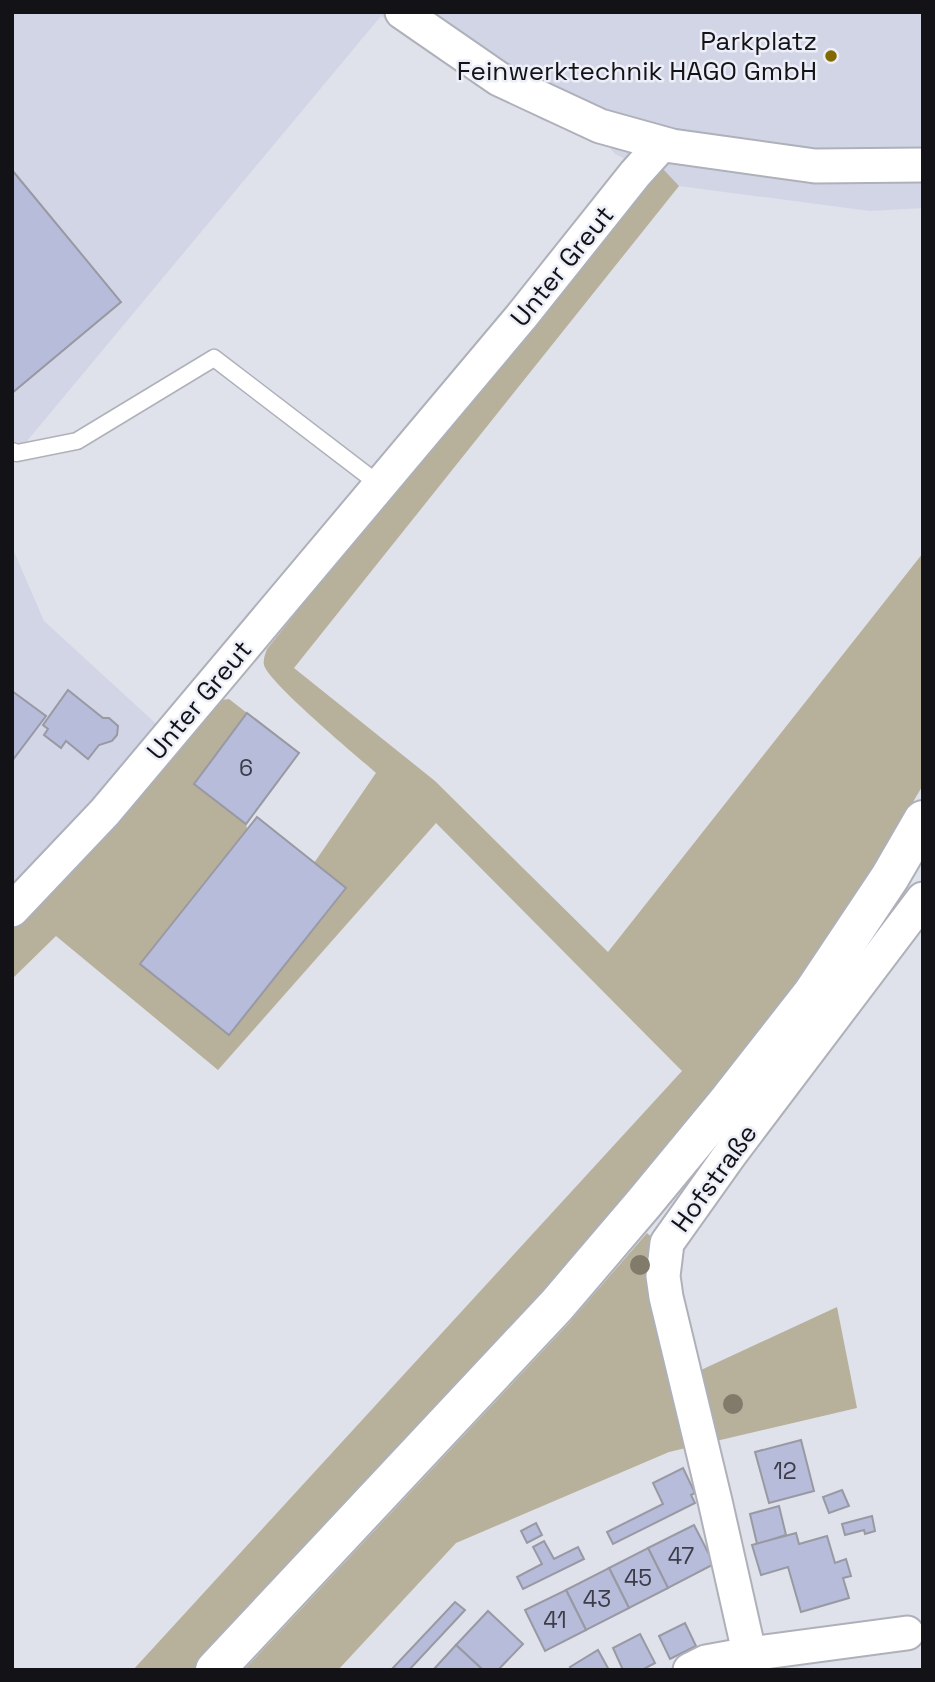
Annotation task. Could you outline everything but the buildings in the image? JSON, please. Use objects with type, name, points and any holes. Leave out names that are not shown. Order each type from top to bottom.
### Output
[{"type":"main road","points":[[215,1670],[557,1305],[644,1203],[812,994],[890,877],[923,820]]},
{"type":"street","points":[[402,12],[499,79],[600,126],[672,146],[815,166],[923,165]]},
{"type":"street","name":"Unter Greut","points":[[12,910],[105,812],[522,317],[635,174],[662,144]]},
{"type":"street","name":"Hofstraße","points":[[752,1662],[666,1297],[663,1276],[667,1243],[731,1153],[923,899]]},
{"type":"street","points":[[690,1670],[706,1662],[752,1662],[907,1633]]},
{"type":"lane","points":[[12,451],[17,453],[77,441],[214,358],[380,485]]},
{"type":"shaded area","points":[[12,12],[923,12],[923,208],[870,211],[679,186],[615,154],[607,144],[542,120],[381,16],[12,459]]},
{"type":"shaded area","points":[[663,169],[679,186],[294,668],[435,781],[608,952],[923,553],[923,785],[804,976],[635,1193],[448,1399],[193,1670],[133,1670],[682,1071],[436,823],[218,1070],[56,936],[12,979],[12,922],[221,700],[229,699],[247,713],[194,784],[246,824],[247,829],[140,964],[229,1035],[346,889],[314,863],[376,773],[297,703],[269,674],[264,665],[267,649],[638,188]]},
{"type":"shaded area","points":[[12,547],[44,621],[164,731],[12,900]]},
{"type":"shaded area","points":[[647,1233],[659,1244],[690,1447],[669,1452],[456,1543],[338,1670],[244,1670],[569,1323]]},
{"type":"shaded area","points":[[837,1307],[857,1408],[716,1441],[701,1370]]},
{"type":"place","name":"Parkplatz Feinwerktechnik HAGO GmbH","points":[[831,56]]}]
